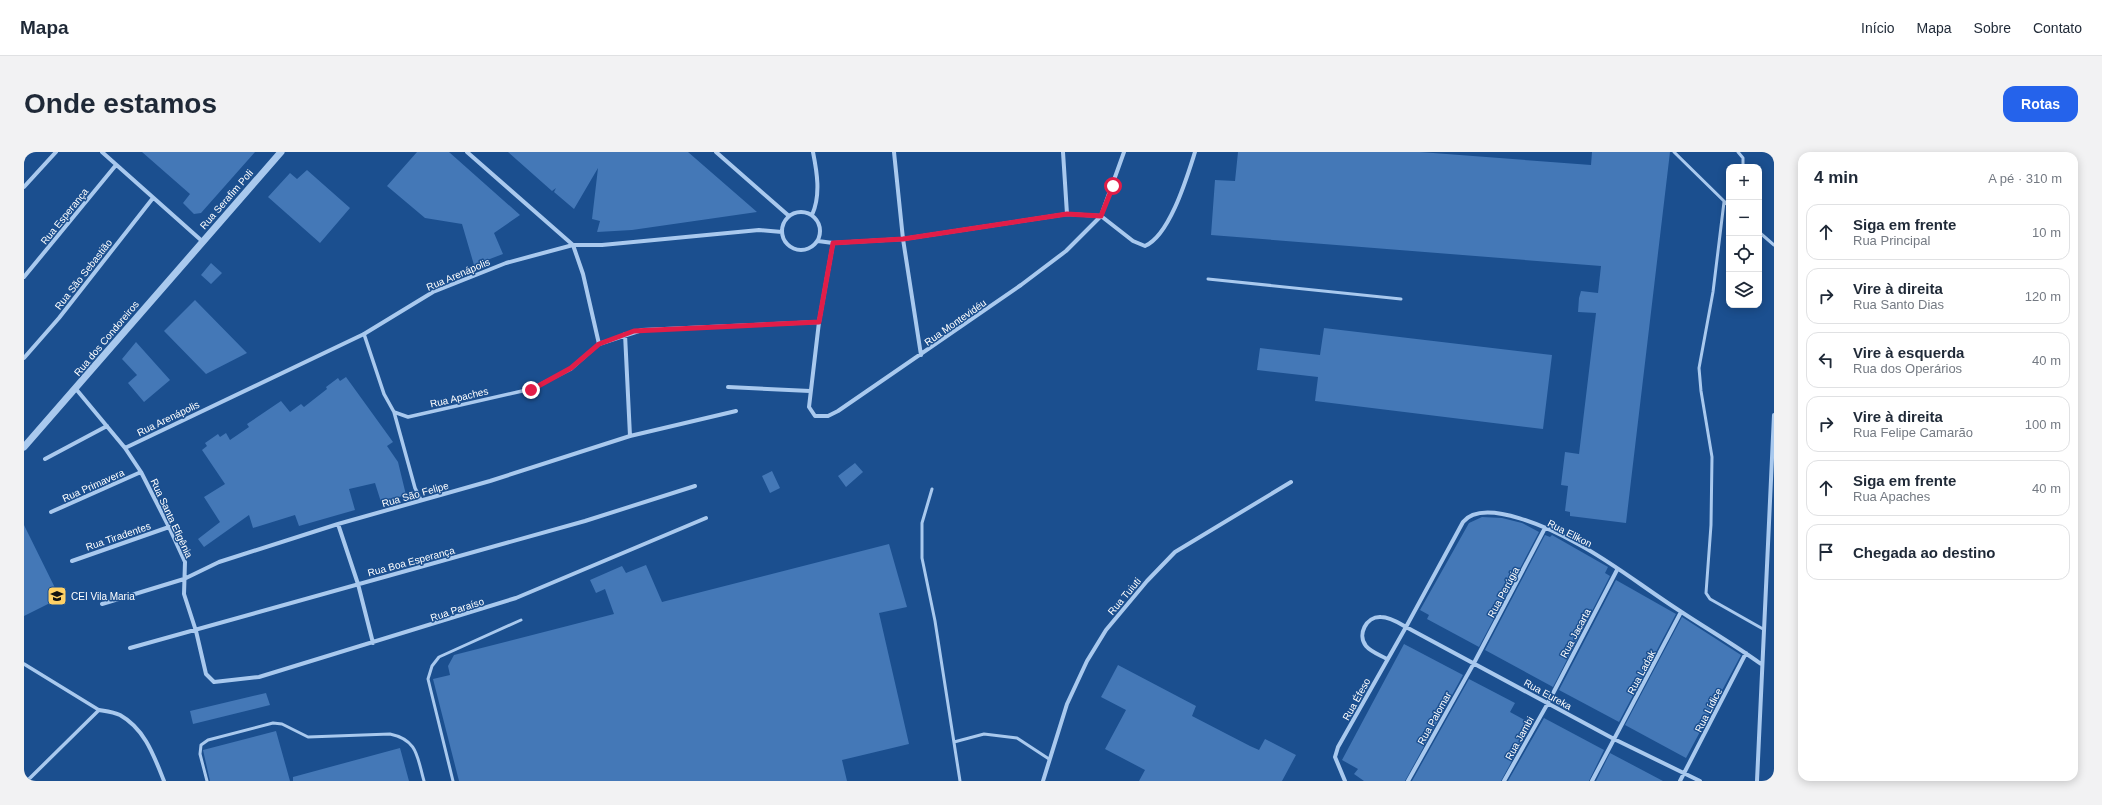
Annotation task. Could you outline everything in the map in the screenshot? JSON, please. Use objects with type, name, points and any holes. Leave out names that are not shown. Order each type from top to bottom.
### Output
[{"type":"street","points":[[24,187],[56,152]]},
{"type":"street","points":[[102,152],[202,241]]},
{"type":"street","name":"Rua Serafim Poli","points":[[202,241],[281,152]]},
{"type":"street","points":[[467,152],[573,245],[583,274],[599,344],[625,334],[642,330],[819,322]]},
{"type":"street","points":[[716,152],[789,216]]},
{"type":"street","points":[[812,215],[816,206],[818,194],[813,152]]},
{"type":"street","points":[[894,152],[903,239],[921,355]]},
{"type":"street","points":[[1063,152],[1067,214]]},
{"type":"street","points":[[1101,216],[1124,152]]},
{"type":"street","points":[[818,241],[833,243],[903,239],[1067,214],[1101,216],[1133,241],[1145,246],[1149,245],[1155,240],[1179,200],[1195,152]]},
{"type":"street","name":"Rua Esperança","points":[[24,277],[116,165]]},
{"type":"street","name":"Rua São Sebastião","points":[[24,358],[59,318],[153,198]]},
{"type":"street","points":[[800,211],[812,215],[820,225],[821,231],[818,241],[810,248],[798,250],[787,244],[782,232],[782,226],[789,216],[800,211]]},
{"type":"street","name":"Rua Montevidéu","points":[[810,391],[809,407],[814,416],[828,416],[921,355],[1021,286],[1066,251],[1101,216]]},
{"type":"street","name":"Rua Arenápolis","points":[[125,448],[364,334],[435,291],[506,263],[573,245],[602,244],[759,230],[782,232]]},
{"type":"street","name":"Rua dos Condoreiros","points":[[24,447],[76,389],[202,241]]},
{"type":"street","points":[[728,387],[810,391],[819,322],[833,243]]},
{"type":"street","points":[[364,334],[384,394],[394,412],[415,488],[421,500]]},
{"type":"street","points":[[625,334],[630,436]]},
{"type":"street","name":"Rua Apaches","points":[[394,412],[408,417],[416,416],[465,403],[531,390],[571,368],[599,344]]},
{"type":"street","name":"Rua Santa Efigênia","points":[[76,389],[125,448],[141,472],[185,562],[184,594],[196,631],[206,674]]},
{"type":"street","name":"Rua São Felipe","points":[[102,604],[184,579],[219,562],[338,524],[490,481],[630,436],[736,411]]},
{"type":"street","points":[[1757,781],[1761,664],[1774,415]]},
{"type":"street","points":[[44,459],[107,426]]},
{"type":"street","name":"Rua Primavera","points":[[52,512],[141,472]]},
{"type":"street","name":"Rua Tuiuti","points":[[1043,781],[1067,704],[1087,661],[1106,630],[1147,581],[1175,552],[1291,482]]},
{"type":"street","name":"Rua Boa Esperança","points":[[130,648],[196,631],[585,521],[695,486]]},
{"type":"street","name":"Rua Elikon","points":[[1406,627],[1468,516],[1478,513],[1498,514],[1546,528],[1579,544],[1761,664]]},
{"type":"street","name":"Rua Paraíso","points":[[206,674],[211,680],[218,682],[259,677],[373,643],[516,598],[706,518]]},
{"type":"street","points":[[338,524],[358,584],[373,643]]},
{"type":"street","name":"Rua Tiradentes","points":[[72,561],[169,527]]},
{"type":"street","name":"Rua Perúgia","points":[[1474,663],[1546,528]]},
{"type":"street","name":"Rua Jacarta","points":[[1548,703],[1617,570]]},
{"type":"street","name":"Rua Ladak","points":[[1592,781],[1681,612]]},
{"type":"street","name":"Rua Eureka","points":[[1387,659],[1367,648],[1363,640],[1363,632],[1366,624],[1373,618],[1382,617],[1390,619],[1614,739],[1684,775],[1700,781]]},
{"type":"street","name":"Rua Éfeso","points":[[1345,781],[1337,762],[1335,752],[1406,627]]},
{"type":"street","name":"Rua Lídice","points":[[1680,781],[1746,653]]},
{"type":"street","name":"Rua Palomar","points":[[1408,781],[1474,663]]},
{"type":"street","points":[[24,664],[99,710],[119,714],[139,729],[155,758],[164,781]]},
{"type":"street","name":"Rua Jambi","points":[[1504,781],[1548,703]]},
{"type":"street","points":[[27,781],[99,710]]},
{"type":"lane","points":[[1674,152],[1724,202],[1713,292],[1699,368],[1701,391],[1712,457],[1711,525],[1706,593],[1710,599],[1763,629]]},
{"type":"lane","points":[[1738,152],[1743,158],[1743,164]]},
{"type":"lane","points":[[1762,235],[1774,245]]},
{"type":"lane","points":[[1208,279],[1401,299]]},
{"type":"lane","points":[[932,489],[922,523],[922,558],[935,621],[942,676],[960,781]]},
{"type":"lane","points":[[454,781],[428,679],[429,672],[439,657],[521,620]]},
{"type":"lane","points":[[207,781],[200,754],[201,745],[208,740],[273,723],[282,724],[308,737],[390,734],[402,736],[412,744],[424,781]]},
{"type":"lane","points":[[954,742],[984,734],[1017,738],[1049,759]]},
{"type":"building","points":[[142,152],[255,152],[201,213],[194,214],[183,203],[190,194]]},
{"type":"building","points":[[417,152],[449,152],[520,215],[494,233],[503,254],[474,265],[462,224],[425,218],[387,186]]},
{"type":"building","points":[[508,152],[688,152],[757,212],[632,230],[597,232],[600,221],[592,219],[598,168],[574,209],[554,192],[556,188],[552,191]]},
{"type":"building","points":[[1238,152],[1420,152],[1591,165],[1592,152],[1670,152],[1626,523],[1570,516],[1570,512],[1565,511],[1568,486],[1561,485],[1565,452],[1579,454],[1596,313],[1578,312],[1579,298],[1581,291],[1598,293],[1601,266],[1211,235],[1215,180],[1235,181]]},
{"type":"building","points":[[307,170],[350,208],[320,243],[268,197],[290,173],[297,179]]},
{"type":"building","points":[[211,263],[222,273],[211,284],[201,275]]},
{"type":"building","points":[[195,300],[247,353],[206,374],[164,331]]},
{"type":"building","points":[[1324,328],[1552,355],[1543,429],[1315,401],[1318,377],[1257,370],[1260,348],[1320,355]]},
{"type":"building","points":[[136,342],[170,380],[144,402],[128,383],[137,375],[122,359]]},
{"type":"building","points":[[346,377],[393,442],[387,446],[398,462],[406,495],[381,502],[375,483],[349,489],[355,510],[299,526],[295,515],[253,528],[249,515],[204,547],[198,539],[220,522],[204,497],[225,484],[202,450],[207,446],[205,443],[218,434],[220,437],[226,433],[230,440],[249,427],[247,424],[281,401],[290,412],[301,404],[304,407],[327,389],[326,387],[338,378],[340,381]]},
{"type":"building","points":[[855,463],[863,472],[846,487],[838,476]]},
{"type":"building","points":[[772,471],[780,488],[770,493],[762,476]]},
{"type":"building","points":[[1482,517],[1502,518],[1522,523],[1539,532],[1479,647],[1427,619],[1429,615],[1420,610],[1469,523]]},
{"type":"building","points":[[24,525],[60,598],[24,616]]},
{"type":"building","points":[[1545,535],[1550,537],[1552,535],[1608,567],[1605,573],[1610,576],[1553,687],[1485,650]]},
{"type":"building","points":[[889,544],[907,607],[879,613],[909,744],[842,760],[847,781],[459,781],[433,679],[450,675],[448,666],[454,655],[614,614],[605,589],[596,593],[590,580],[622,566],[626,573],[646,565],[662,602]]},
{"type":"building","points":[[1616,580],[1676,614],[1619,722],[1559,690]]},
{"type":"building","points":[[1682,617],[1741,655],[1686,758],[1625,725]]},
{"type":"building","points":[[1404,644],[1463,675],[1405,781],[1364,781],[1354,774],[1358,769],[1342,760]]},
{"type":"building","points":[[1118,665],[1196,706],[1192,716],[1250,746],[1259,750],[1265,739],[1296,755],[1282,781],[1139,781],[1145,770],[1105,749],[1126,710],[1101,697]]},
{"type":"building","points":[[1469,679],[1515,703],[1510,712],[1532,724],[1501,781],[1412,781]]},
{"type":"building","points":[[266,693],[270,705],[193,724],[190,711]]},
{"type":"building","points":[[1544,718],[1604,750],[1589,781],[1508,781]]},
{"type":"building","points":[[276,731],[290,781],[210,781],[203,750]]},
{"type":"building","points":[[400,748],[409,781],[293,781],[293,777]]},
{"type":"building","points":[[1610,753],[1663,781],[1596,781]]},
{"type":"place","name":"CEI Vila Maria","points":[[57,596]]},
{"type":"route","points":[[531,390],[571,368],[599,344],[634,331],[819,322],[833,243],[903,239],[1067,214],[1101,216],[1113,186]]}]
